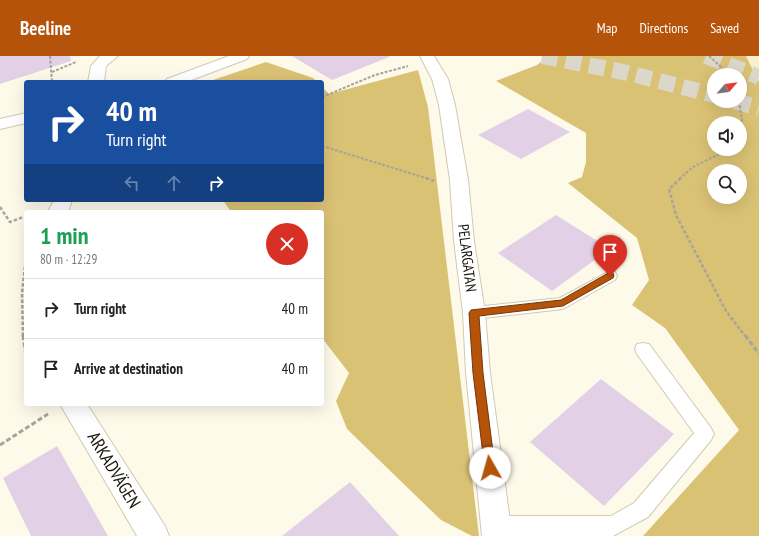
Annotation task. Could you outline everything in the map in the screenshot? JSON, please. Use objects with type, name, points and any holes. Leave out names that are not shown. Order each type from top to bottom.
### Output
[{"type":"street","points":[[96,80],[95,71],[101,62],[111,56]]},
{"type":"street","points":[[177,80],[242,56]]},
{"type":"street","name":"PELARGATAN","points":[[429,59],[440,79],[447,105],[459,180],[464,241],[474,313],[478,373],[497,531]]},
{"type":"street","points":[[0,124],[24,118]]},
{"type":"street","name":"ARKADVÄGEN","points":[[75,406],[154,536]]},
{"type":"lane","points":[[474,313],[563,303],[610,276]]},
{"type":"lane","points":[[497,531],[613,526],[641,510],[705,434],[643,349]]},
{"type":"path","points":[[50,56],[52,80]]},
{"type":"path","points":[[709,56],[722,68]]},
{"type":"path","points":[[324,96],[375,75],[429,59]]},
{"type":"path","points":[[324,147],[437,182],[459,180]]},
{"type":"path","points":[[714,156],[693,167],[669,189],[676,215],[726,311],[759,354]]},
{"type":"path","points":[[0,207],[10,222],[24,217]]},
{"type":"path","points":[[24,267],[22,297],[24,326]]},
{"type":"path","points":[[0,445],[24,430]]},
{"type":"shaded area","points":[[548,56],[746,56],[759,82],[759,536],[643,536],[739,430],[665,328],[632,305],[649,280],[637,238],[568,183],[582,177],[586,162],[586,133],[496,81],[537,65]]},
{"type":"shaded area","points":[[746,56],[759,56],[759,82]]},
{"type":"shaded area","points":[[266,62],[315,80],[213,80]]},
{"type":"shaded area","points":[[418,70],[428,107],[479,536],[472,536],[441,520],[347,429],[336,401],[349,373],[324,341],[324,210],[230,210],[224,202],[324,202],[324,89],[329,94]]},
{"type":"building","points":[[0,56],[70,56],[71,61],[0,84]]},
{"type":"building","points":[[292,56],[389,56],[389,57],[332,80]]},
{"type":"building","points":[[528,109],[570,132],[521,159],[478,135]]},
{"type":"building","points":[[556,215],[610,249],[552,291],[498,253]]},
{"type":"building","points":[[601,379],[674,434],[604,506],[530,442]]},
{"type":"building","points":[[57,446],[108,536],[31,536],[3,478]]},
{"type":"building","points":[[350,482],[399,536],[282,536]]},
{"type":"tunnel","points":[[542,56],[628,73],[707,93]]},
{"type":"tunnel","points":[[706,56],[759,77]]},
{"type":"tunnel","points":[[747,104],[759,108]]},
{"type":"route","points":[[490,468],[478,373],[474,313],[563,303],[610,276]]}]
